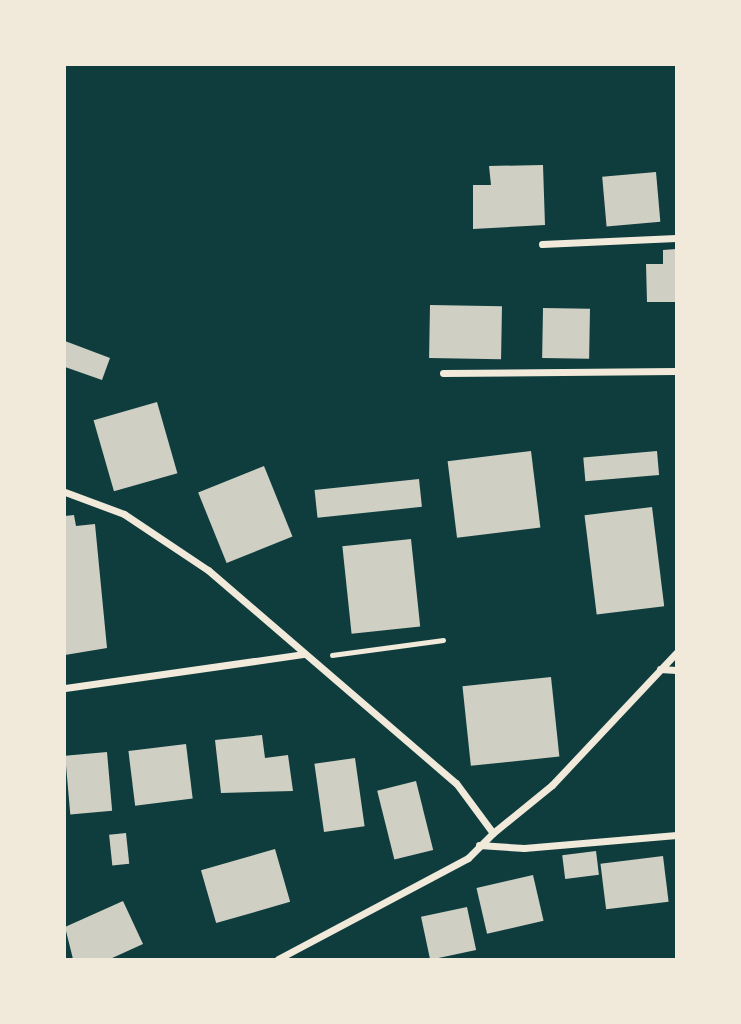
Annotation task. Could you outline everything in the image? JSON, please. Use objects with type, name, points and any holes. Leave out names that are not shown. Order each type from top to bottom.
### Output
[{"type":"street","points":[[542,244],[676,238]]},
{"type":"street","points":[[443,373],[676,371]]},
{"type":"street","points":[[65,492],[142,524],[208,569],[456,783],[493,833]]},
{"type":"street","points":[[278,959],[468,858],[479,845],[552,785],[675,655],[676,646]]},
{"type":"street","points":[[65,688],[305,654]]},
{"type":"street","points":[[660,669],[676,670]]},
{"type":"street","points":[[479,845],[524,848],[676,835]]},
{"type":"path","points":[[324,656],[443,640]]},
{"type":"building","points":[[543,165],[545,225],[473,229],[473,185],[491,185],[489,166]]},
{"type":"building","points":[[656,172],[660,222],[607,227],[602,177]]},
{"type":"building","points":[[676,249],[676,302],[647,302],[646,264],[663,264],[663,250]]},
{"type":"building","points":[[430,305],[502,306],[501,359],[429,358]]},
{"type":"building","points":[[543,308],[590,309],[589,359],[542,358]]},
{"type":"building","points":[[65,341],[110,358],[102,380],[65,367]]},
{"type":"building","points":[[157,402],[177,473],[114,491],[94,420]]},
{"type":"building","points":[[531,451],[540,527],[457,538],[448,461]]},
{"type":"building","points":[[657,451],[659,475],[585,481],[583,457]]},
{"type":"building","points":[[264,466],[292,536],[227,563],[198,493]]},
{"type":"building","points":[[419,479],[422,507],[318,518],[315,490]]},
{"type":"building","points":[[652,507],[664,606],[597,615],[585,515]]},
{"type":"building","points":[[74,515],[76,526],[95,524],[107,648],[65,655],[65,516]]},
{"type":"building","points":[[411,539],[420,627],[352,634],[342,546]]},
{"type":"building","points":[[551,677],[559,757],[471,766],[462,686]]},
{"type":"building","points":[[262,735],[265,758],[288,755],[293,791],[221,793],[215,740]]},
{"type":"building","points":[[186,744],[193,799],[135,806],[128,751]]},
{"type":"building","points":[[107,752],[112,811],[70,814],[65,756]]},
{"type":"building","points":[[355,758],[365,826],[324,832],[314,764]]},
{"type":"building","points":[[416,781],[433,850],[394,860],[377,791]]},
{"type":"building","points":[[126,833],[129,864],[112,866],[109,835]]},
{"type":"building","points":[[275,849],[290,902],[216,923],[201,870]]},
{"type":"building","points":[[596,851],[599,875],[565,879],[562,855]]},
{"type":"building","points":[[663,856],[669,902],[606,909],[600,864]]},
{"type":"building","points":[[533,875],[544,921],[487,934],[476,888]]},
{"type":"building","points":[[123,901],[143,944],[110,959],[73,959],[65,927]]},
{"type":"building","points":[[467,907],[476,950],[430,959],[421,917]]}]
